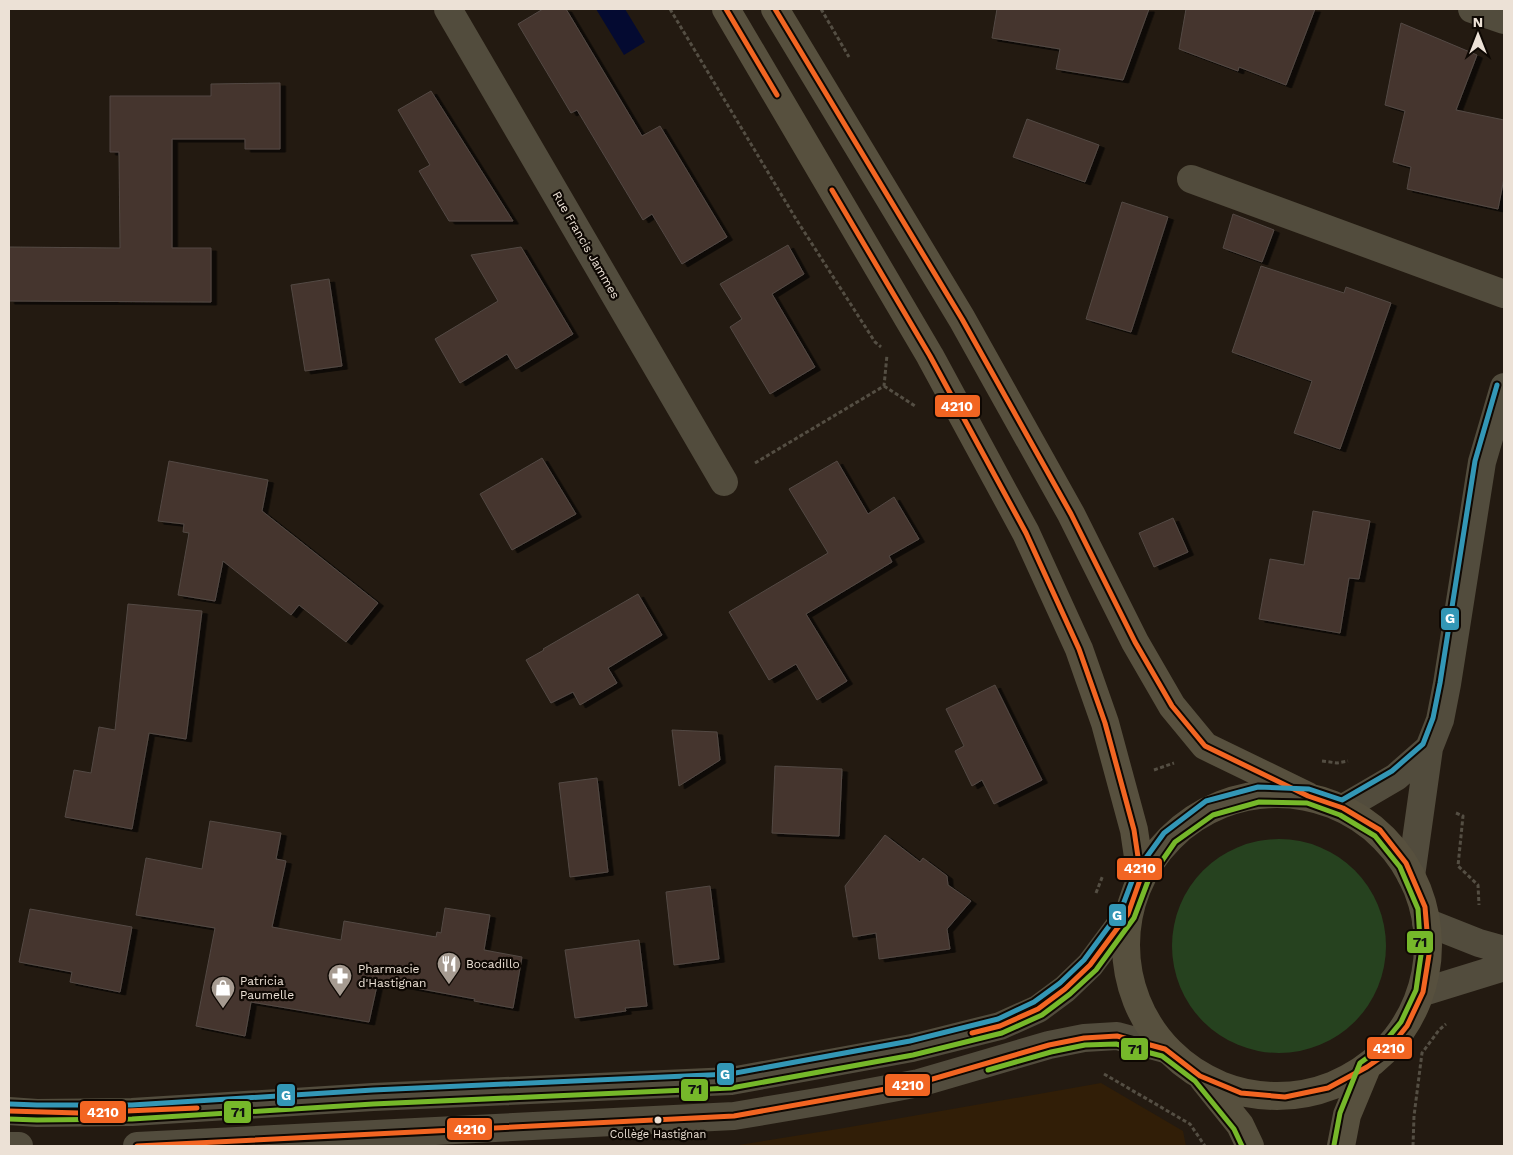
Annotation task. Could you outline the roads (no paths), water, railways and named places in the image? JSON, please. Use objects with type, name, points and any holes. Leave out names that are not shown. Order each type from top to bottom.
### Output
[{"type":"main road","points":[[726,9],[930,356],[1026,533],[1079,648],[1105,723],[1134,830],[1141,877]]},
{"type":"main road","points":[[775,9],[962,319],[1070,514],[1135,642],[1172,706],[1205,746],[1308,796],[1343,808],[1380,830],[1406,863],[1425,907],[1430,955],[1422,992],[1407,1026],[1382,1056],[1367,1067],[1328,1088],[1285,1096],[1241,1093],[1200,1076]]},
{"type":"main road","points":[[1250,1146],[1240,1125],[1200,1076],[1165,1049],[1138,1008],[1125,962],[1128,914],[1141,877],[1170,837],[1210,808],[1258,794],[1308,796]]},
{"type":"main road","points":[[1341,1146],[1346,1115],[1367,1067]]},
{"type":"street","name":"Rue Francis Jammes","points":[[448,9],[724,482]]},
{"type":"street","points":[[1472,9],[1504,20]]},
{"type":"street","points":[[1191,179],[1504,294]]},
{"type":"street","points":[[1411,876],[1430,748],[1440,720],[1447,684],[1482,462],[1504,387]]},
{"type":"street","points":[[1343,808],[1396,777],[1430,748]]},
{"type":"street","points":[[9,1111],[37,1113],[132,1112],[383,1097],[731,1080],[810,1067],[912,1048],[965,1035],[1000,1026],[1038,1009],[1065,989],[1090,964],[1128,914]]},
{"type":"street","points":[[1426,922],[1479,943],[1504,950]]},
{"type":"street","points":[[1422,992],[1504,967]]},
{"type":"street","points":[[137,1146],[734,1116],[919,1083],[1049,1045],[1084,1038],[1118,1036],[1165,1049]]},
{"type":"street","points":[[9,1146],[19,1146]]},
{"type":"water","points":[[596,9],[625,9],[645,42],[624,55]]},
{"type":"place","name":"Bocadillo","points":[[449,985]]},
{"type":"place","name":"Pharmacie d'Hastignan","points":[[340,997]]},
{"type":"place","name":"Patricia Paumelle","points":[[223,1009]]},
{"type":"place","name":"Collège Hastignan","points":[[658,1120]]}]
